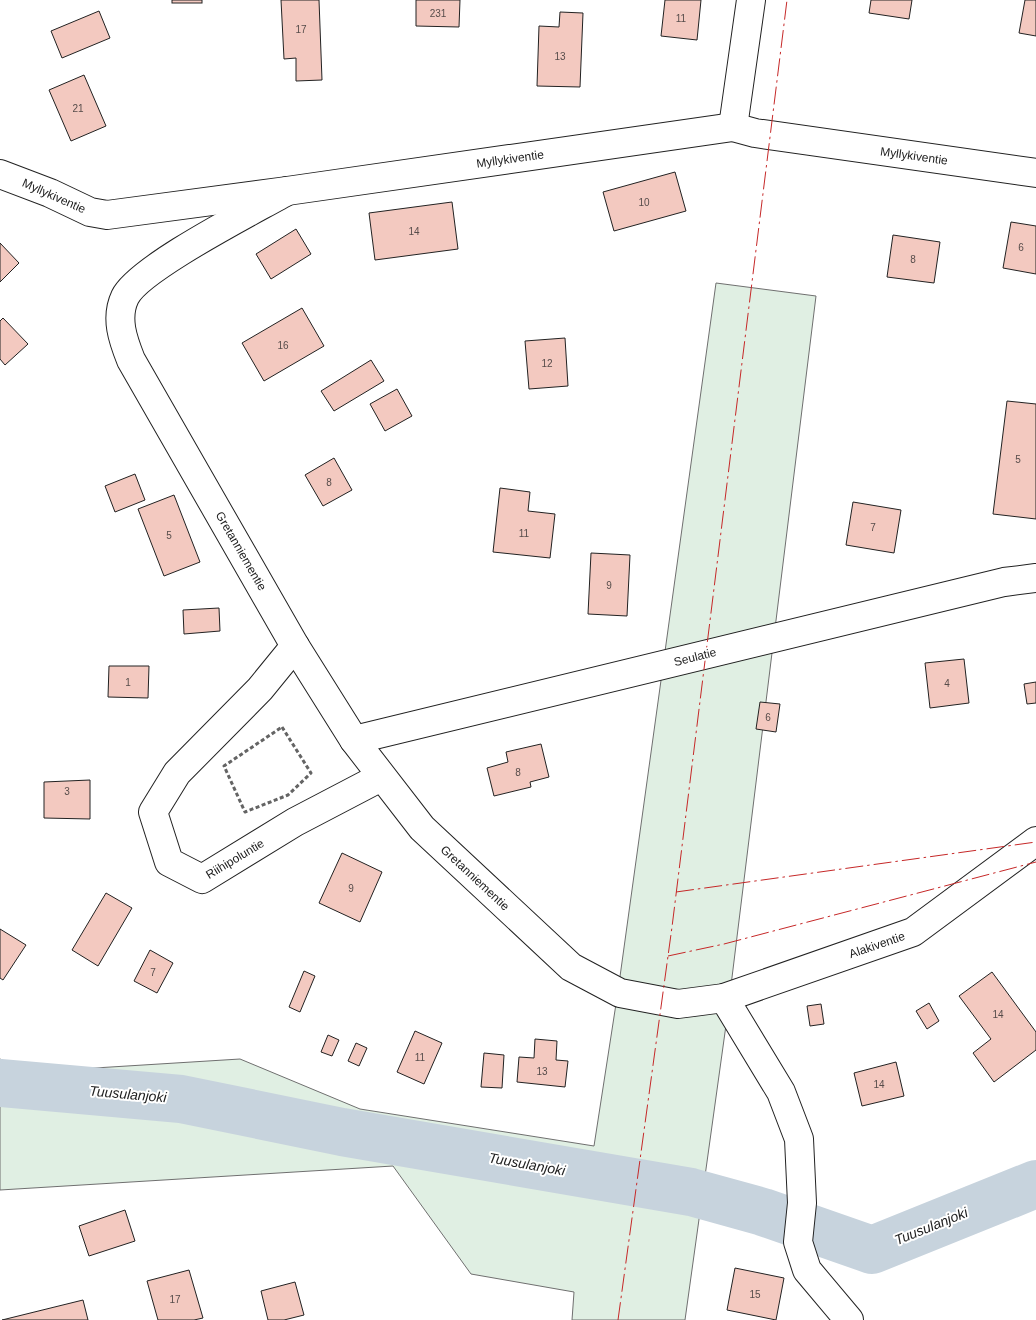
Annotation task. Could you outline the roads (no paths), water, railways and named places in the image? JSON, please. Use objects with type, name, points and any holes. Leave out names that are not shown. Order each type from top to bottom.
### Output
[{"type":"street","points":[[733,127],[751,0]]},
{"type":"street","name":"Myllykiventie","points":[[0,174],[50,193],[90,212],[107,215],[733,127],[755,133],[1036,174]]},
{"type":"street","name":"Myllykiventie","points":[[121,337],[120,317],[125,297],[136,283],[157,266],[287,191]]},
{"type":"street","name":"Gretanniementie","points":[[121,337],[131,360],[295,646],[354,740],[422,828],[571,967],[620,993],[678,1004],[724,998]]},
{"type":"street","name":"Seulatie","points":[[354,740],[1004,582],[1036,578]]},
{"type":"street","name":"Riihipoluntie","points":[[295,646],[260,689],[178,773],[153,812],[168,862],[202,879],[295,822],[381,777]]},
{"type":"street","name":"Alakiventie","points":[[724,998],[913,932],[1036,840]]},
{"type":"street","points":[[724,998],[784,1100],[799,1140],[802,1203],[798,1242],[807,1270],[849,1320]]},
{"type":"waterway","name":"Tuusulanjoki","points":[[0,1083],[181,1099],[342,1132],[691,1192],[763,1212],[872,1250],[1036,1184]]}]
